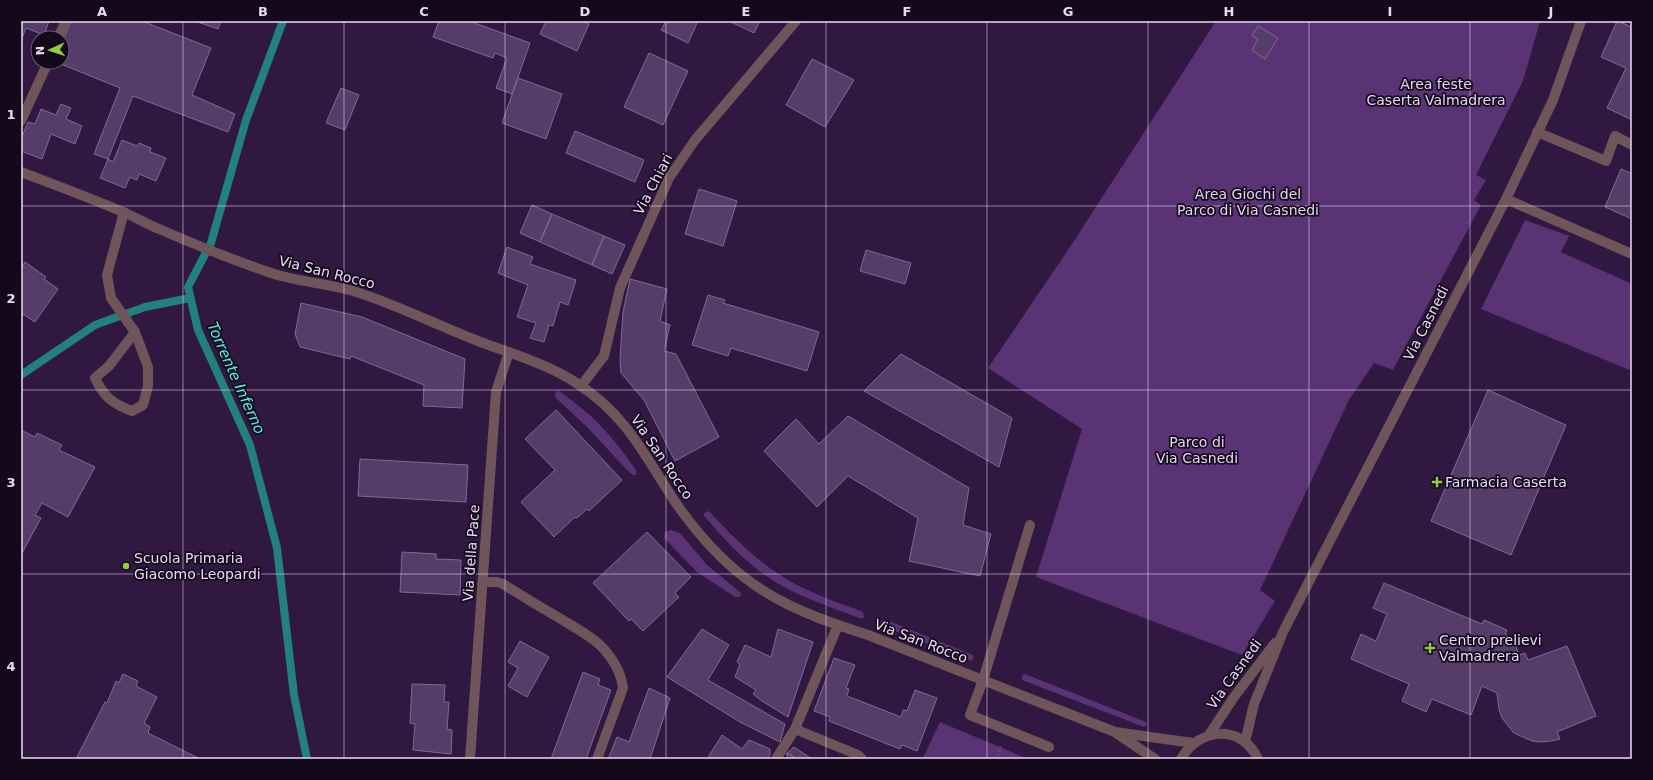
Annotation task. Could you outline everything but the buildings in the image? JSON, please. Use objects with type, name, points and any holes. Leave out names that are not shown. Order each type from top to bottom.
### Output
[{"type":"street","name":"Via Chiari","points":[[581,386],[604,356],[620,288],[669,178],[695,140],[796,21]]},
{"type":"street","name":"Via Casnedi","points":[[1245,742],[1254,704],[1283,632],[1506,199],[1553,100],[1581,21]]},
{"type":"street","points":[[21,121],[44,70]]},
{"type":"street","points":[[1537,132],[1606,161],[1615,136],[1632,145]]},
{"type":"street","name":"Via San Rocco","points":[[21,172],[124,212],[160,229],[235,260],[286,277],[353,291],[382,301],[420,318],[562,374],[581,386],[612,412],[628,428],[692,525],[728,564],[752,583],[772,596],[838,625],[868,635],[1115,732],[1155,759]]},
{"type":"street","points":[[1506,199],[1564,223],[1632,254]]},
{"type":"street","points":[[124,212],[107,275],[111,298],[135,332],[148,367],[148,386],[143,405],[132,411],[118,406],[102,392],[96,378],[109,366],[135,332]]},
{"type":"street","name":"Via della Pace","points":[[470,759],[484,582],[496,392],[509,352]]},
{"type":"street","points":[[1030,524],[983,680],[970,715],[1049,747]]},
{"type":"street","points":[[484,582],[497,582],[502,584],[573,626],[599,644],[608,653],[622,679],[623,688],[597,759]]},
{"type":"street","points":[[776,759],[795,730],[838,625]]},
{"type":"street","name":"Via Casnedi","points":[[1209,735],[1234,697],[1283,632]]},
{"type":"street","points":[[795,730],[858,755],[862,759]]},
{"type":"street","name":"Via San Rocco","points":[[1115,732],[1193,743]]},
{"type":"street","points":[[1181,759],[1193,743],[1209,735],[1219,734],[1228,735],[1245,742],[1253,749],[1259,758]]},
{"type":"green space","points":[[1216,21],[1540,21],[1523,81],[1476,175],[1486,180],[1474,200],[1481,205],[1393,370],[1374,363],[1349,400],[1260,590],[1275,601],[1242,655],[1036,577],[1082,429],[988,368],[1072,244]]},
{"type":"green space","points":[[1525,220],[1569,236],[1561,252],[1632,284],[1632,371],[1481,309]]},
{"type":"green space","points":[[556,391],[564,394],[599,424],[629,460],[636,470],[636,475],[633,475],[628,471],[587,427],[555,397]]},
{"type":"green space","points":[[709,511],[756,557],[783,577],[824,598],[863,612],[864,618],[859,618],[807,598],[769,578],[743,557],[704,516],[704,513]]},
{"type":"green space","points":[[671,530],[680,533],[707,565],[741,593],[740,597],[735,597],[697,572],[665,539],[665,532]]},
{"type":"green space","points":[[884,619],[973,655],[973,659],[971,661],[882,626],[880,622]]},
{"type":"green space","points":[[1025,674],[1146,722],[1147,724],[1144,727],[1022,680],[1022,676]]},
{"type":"green space","points":[[940,722],[1028,759],[918,759],[923,758]]},
{"type":"waterway","name":"Torrente Inferno","points":[[283,21],[246,120],[211,243],[188,287],[198,330],[250,445],[277,548],[294,695],[307,759]]},
{"type":"waterway","points":[[21,375],[95,325],[145,307],[190,298]]},
{"type":"place","name":"Farmacia Caserta","points":[[1437,482]]},
{"type":"place","name":"Scuola Primaria Giacomo Leopardi","points":[[126,566]]},
{"type":"place","name":"Centro prelievi Valmadrera","points":[[1430,648]]},
{"type":"park label","name":"Area feste Caserta Valmadrera","points":[[1436,92]]},
{"type":"park label","name":"Area Giochi del Parco di Via Casnedi","points":[[1248,202]]},
{"type":"park label","name":"Parco di Via Casnedi","points":[[1197,450]]}]
